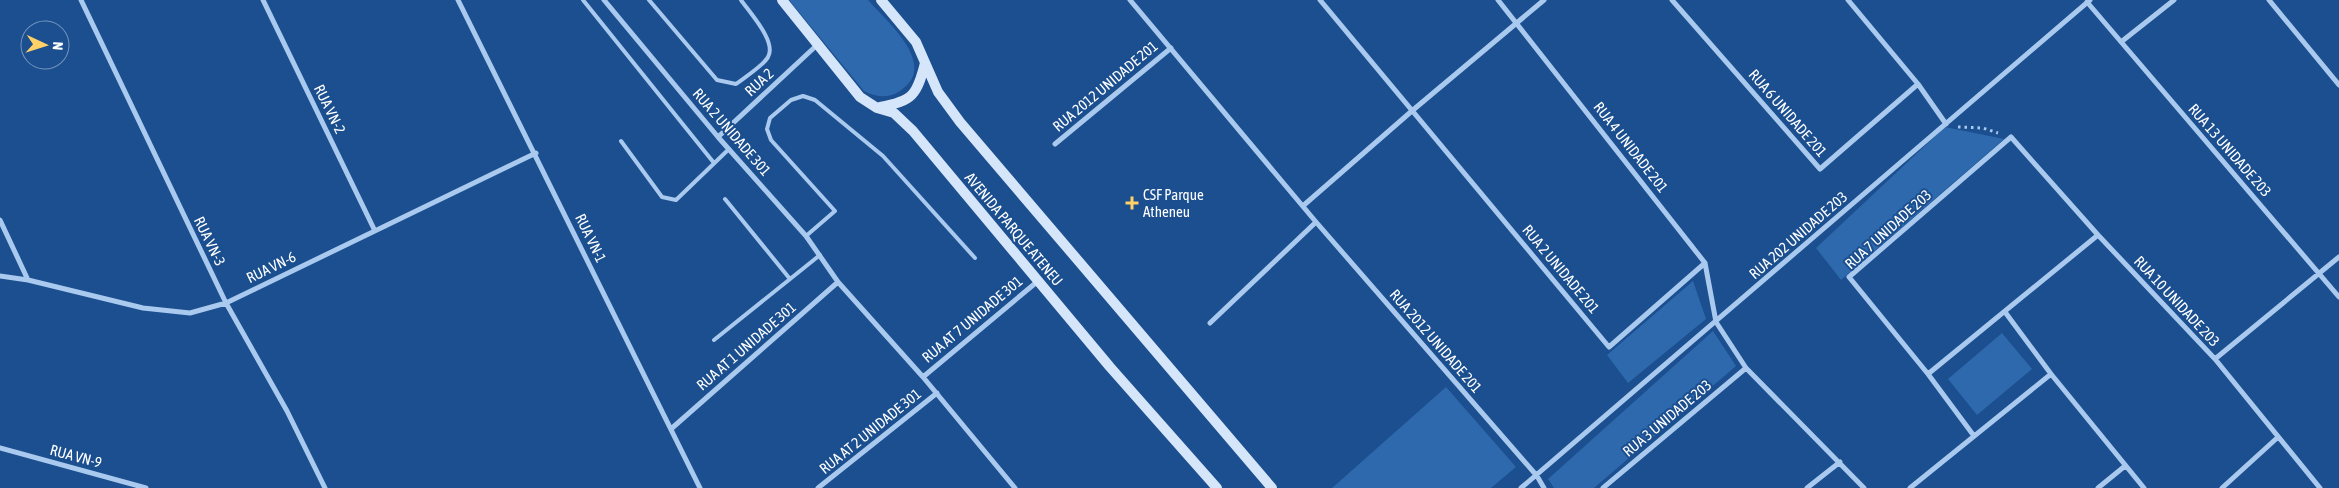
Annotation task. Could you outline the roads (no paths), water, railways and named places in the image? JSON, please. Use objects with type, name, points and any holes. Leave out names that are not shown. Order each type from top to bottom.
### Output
[{"type":"street","name":"RUA VN-3","points":[[82,0],[226,303],[287,411],[325,488]]},
{"type":"street","name":"RUA VN-2","points":[[263,0],[374,229]]},
{"type":"street","name":"RUA VN-1","points":[[458,0],[536,153],[700,488]]},
{"type":"street","name":"RUA 2 UNIDADE 301","points":[[604,0],[718,137],[806,236],[838,282]]},
{"type":"street","name":"RUA 2012 UNIDADE 201","points":[[1130,0],[1304,205],[1316,222],[1537,476],[1544,488]]},
{"type":"street","name":"RUA 2 UNIDADE 201","points":[[1320,0],[1609,346],[1705,262]]},
{"type":"street","name":"RUA 4 UNIDADE 201","points":[[1498,0],[1518,22],[1705,262],[1716,322]]},
{"type":"street","points":[[1304,205],[1544,0]]},
{"type":"street","name":"RUA 6 UNIDADE 201","points":[[1672,0],[1820,169],[1918,84]]},
{"type":"street","points":[[1848,0],[1918,84],[1946,124]]},
{"type":"street","points":[[2121,42],[2174,0]]},
{"type":"street","points":[[2269,0],[2339,85]]},
{"type":"street","name":"AVENIDA PARQUE ATENEU","points":[[782,1],[860,97],[876,108],[894,113],[913,131],[1110,367],[1217,488]]},
{"type":"street","name":"AVENIDA PARQUE ATENEU","points":[[885,1],[916,42],[938,92],[960,122],[1272,488]]},
{"type":"street","name":"RUA 13 UNIDADE 203","points":[[2089,1],[2121,42],[2339,297]]},
{"type":"street","name":"RUA 202 UNIDADE 203","points":[[1521,488],[2089,1]]},
{"type":"street","name":"RUA 2","points":[[718,137],[817,45]]},
{"type":"street","name":"RUA 2012 UNIDADE 201","points":[[1055,144],[1170,48]]},
{"type":"street","points":[[876,108],[901,103],[919,88],[925,63]]},
{"type":"street","name":"RUA 10 UNIDADE 203","points":[[2011,137],[2098,234],[2215,359],[2277,438],[2320,488]]},
{"type":"street","name":"RUA 7 UNIDADE 203","points":[[1974,436],[1928,374],[1849,277],[2011,137]]},
{"type":"street","name":"RUA VN-6","points":[[0,276],[28,280],[143,308],[190,313],[226,303],[374,229],[536,153]]},
{"type":"street","points":[[0,220],[28,280]]},
{"type":"street","points":[[1210,323],[1316,222]]},
{"type":"street","points":[[1928,374],[2098,234]]},
{"type":"street","points":[[2215,359],[2339,257]]},
{"type":"street","name":"RUA AT 7 UNIDADE 301","points":[[923,377],[1038,281]]},
{"type":"street","name":"RUA AT 7 UNIDADE 301","points":[[838,282],[937,393],[1015,488]]},
{"type":"street","name":"RUA AT 1 UNIDADE 301","points":[[671,429],[838,282]]},
{"type":"street","points":[[2004,312],[2051,374],[2144,488]]},
{"type":"street","points":[[1716,322],[1746,368],[1864,488]]},
{"type":"street","name":"RUA 3 UNIDADE 203","points":[[1603,488],[1746,368]]},
{"type":"street","points":[[1910,488],[2051,374]]},
{"type":"street","name":"RUA AT 2 UNIDADE 301","points":[[818,488],[937,393]]},
{"type":"street","points":[[2222,488],[2277,438]]},
{"type":"street","name":"RUA VN-9","points":[[0,448],[146,488]]},
{"type":"street","points":[[1807,488],[1840,462]]},
{"type":"street","points":[[2098,488],[2125,466]]},
{"type":"lane","points":[[583,0],[714,163]]},
{"type":"lane","points":[[649,0],[717,80],[736,84],[768,58],[771,48],[769,40],[741,0]]},
{"type":"lane","points":[[806,236],[835,211],[771,140],[767,129],[770,118],[791,100],[803,96],[815,100],[882,156],[975,258]]},
{"type":"lane","points":[[621,141],[662,197],[668,200],[676,200],[729,149]]},
{"type":"lane","points":[[725,199],[790,279]]},
{"type":"lane","points":[[714,340],[820,255]]},
{"type":"place","name":"CSF Parque Atheneu","points":[[1132,203]]}]
